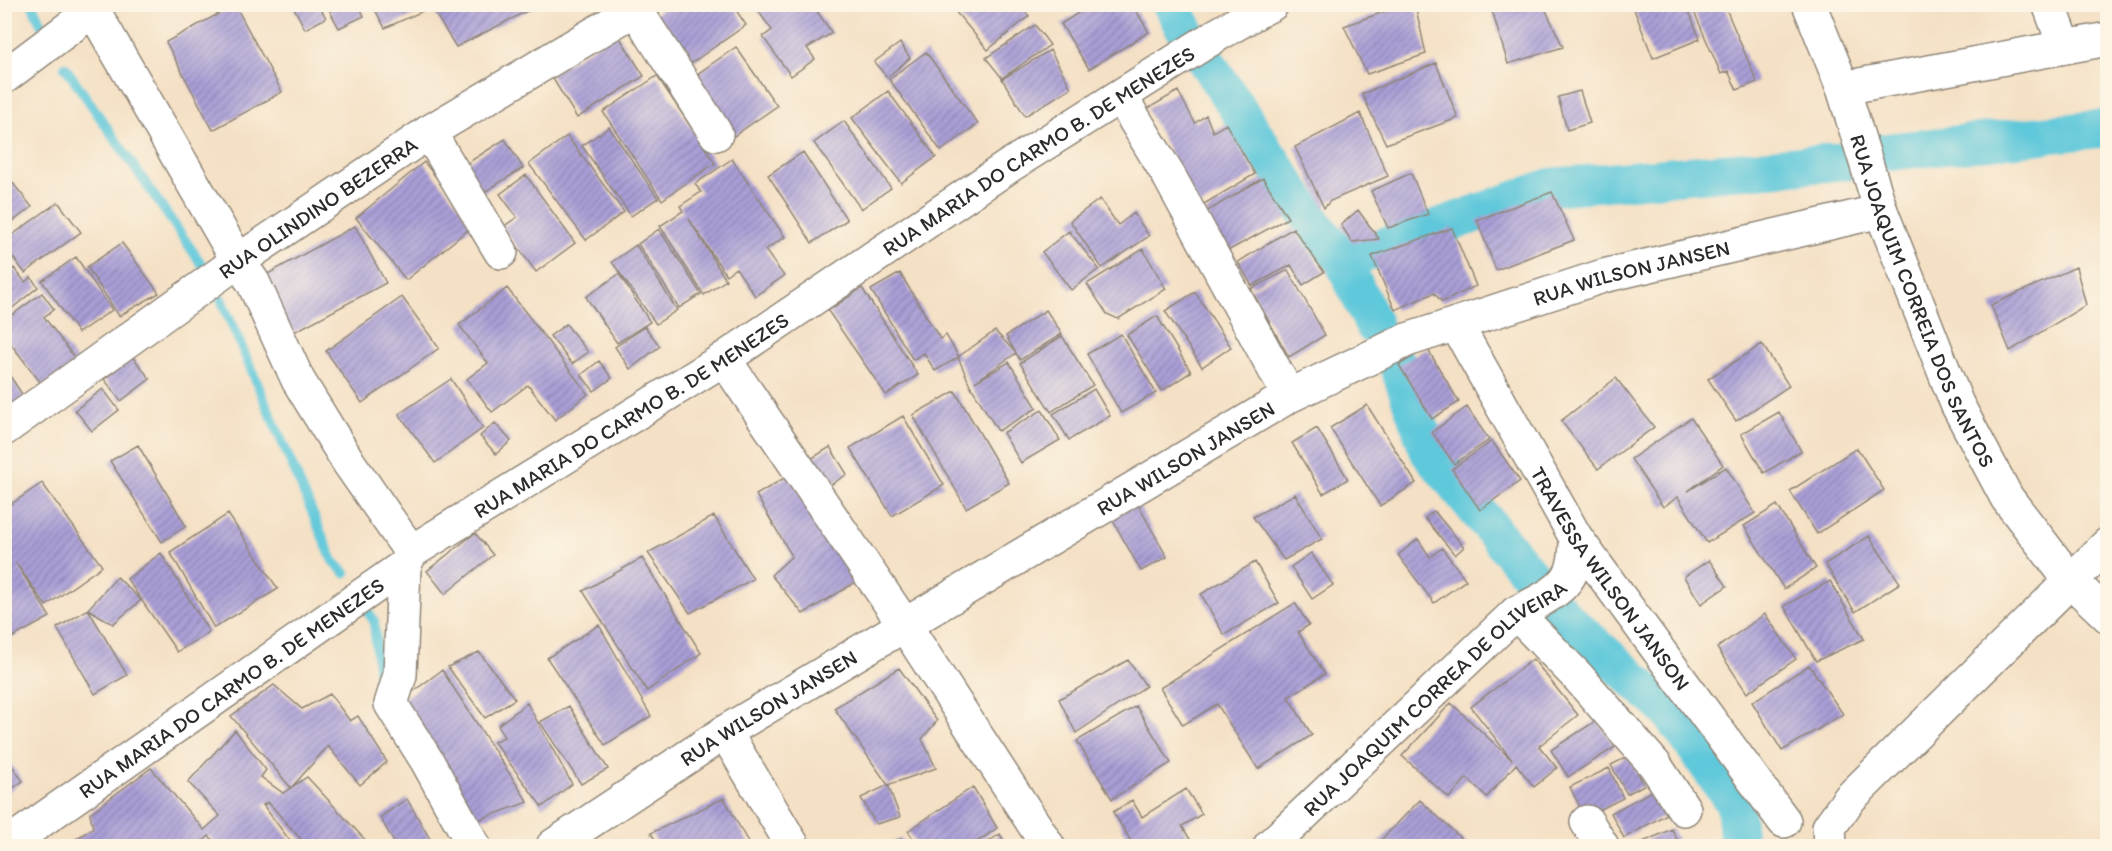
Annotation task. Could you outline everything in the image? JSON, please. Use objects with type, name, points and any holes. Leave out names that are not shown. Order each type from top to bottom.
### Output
[{"type":"street","name":"RUA MARIA DO CARMO B. DE MENEZES","points":[[4,846],[407,559],[724,359],[1010,166],[1121,98],[1217,35],[1272,4]]},
{"type":"street","name":"RUA JOAQUIM CORREIA DOS SANTOS","points":[[1809,4],[1843,88],[1881,211],[1956,404],[2007,498],[2070,580],[2108,616]]},
{"type":"street","points":[[2049,4],[2065,47]]},
{"type":"street","points":[[637,6],[716,134]]},
{"type":"street","name":"RUA OLINDINO BEZERRA","points":[[4,429],[238,261],[429,132],[637,6]]},
{"type":"street","points":[[4,77],[94,7],[238,261],[253,282],[298,380],[407,559],[400,675],[391,704],[427,761],[474,846]]},
{"type":"street","points":[[1843,88],[2108,39]]},
{"type":"street","points":[[1121,98],[1170,178],[1288,396]]},
{"type":"street","points":[[429,132],[501,252]]},
{"type":"street","name":"RUA WILSON JANSEN","points":[[553,846],[724,732],[1288,396],[1407,340],[1603,276],[1881,211]]},
{"type":"street","name":"TRAVESSA WILSON JANSON","points":[[1456,324],[1576,538],[1784,821]]},
{"type":"street","points":[[724,359],[904,624],[1048,846]]},
{"type":"street","name":"RUA JOAQUIM CORREA DE OLIVEIRA","points":[[1270,846],[1516,613],[1565,583],[1574,564],[1576,538]]},
{"type":"street","points":[[1830,846],[1829,827],[1850,798],[2108,544]]},
{"type":"street","points":[[1516,613],[1579,678],[1654,765],[1684,809]]},
{"type":"street","points":[[724,732],[793,846]]},
{"type":"building","points":[[292,4],[318,4],[326,18],[305,29]]},
{"type":"building","points":[[326,4],[358,4],[364,16],[339,28]]},
{"type":"building","points":[[372,4],[419,4],[423,11],[385,28]]},
{"type":"building","points":[[429,4],[541,4],[456,47]]},
{"type":"building","points":[[669,4],[732,4],[746,25],[687,66],[652,16]]},
{"type":"building","points":[[753,4],[812,4],[832,33],[807,48],[815,59],[791,76],[763,37],[772,30]]},
{"type":"building","points":[[949,4],[1019,4],[1029,16],[988,50]]},
{"type":"building","points":[[1092,4],[1132,4],[1149,32],[1089,69],[1061,24]]},
{"type":"building","points":[[1406,4],[1415,4],[1426,54],[1367,74],[1344,26]]},
{"type":"building","points":[[1490,4],[1543,4],[1563,47],[1508,64]]},
{"type":"building","points":[[1632,4],[1686,4],[1700,39],[1653,58]]},
{"type":"building","points":[[1699,4],[1724,4],[1757,82],[1737,90],[1728,71],[1721,74],[1692,7]]},
{"type":"building","points":[[235,5],[282,92],[213,130],[166,42]]},
{"type":"building","points":[[1035,25],[1050,45],[1002,78],[986,58]]},
{"type":"building","points":[[617,33],[644,76],[577,118],[550,74]]},
{"type":"building","points":[[900,43],[910,58],[887,77],[874,62]]},
{"type":"building","points":[[736,47],[777,106],[734,136],[693,77]]},
{"type":"building","points":[[1050,50],[1071,88],[1025,116],[1002,79]]},
{"type":"building","points":[[926,52],[978,124],[941,151],[889,79]]},
{"type":"building","points":[[1436,63],[1458,118],[1386,144],[1362,94]]},
{"type":"building","points":[[657,76],[715,163],[662,200],[603,112]]},
{"type":"building","points":[[888,91],[936,157],[901,183],[852,118]]},
{"type":"building","points":[[1178,91],[1195,123],[1206,115],[1213,132],[1226,124],[1255,174],[1199,207],[1147,109]]},
{"type":"building","points":[[1580,91],[1590,123],[1567,130],[1558,97]]},
{"type":"building","points":[[1360,113],[1388,176],[1330,201],[1324,208],[1295,147]]},
{"type":"building","points":[[844,121],[891,188],[861,209],[814,143]]},
{"type":"building","points":[[609,127],[658,198],[631,216],[582,146]]},
{"type":"building","points":[[567,136],[624,212],[586,240],[529,164]]},
{"type":"building","points":[[505,139],[523,168],[483,193],[466,164]]},
{"type":"building","points":[[803,152],[847,220],[812,243],[768,175]]},
{"type":"building","points":[[732,159],[785,237],[765,250],[784,276],[755,296],[736,268],[726,275],[689,219],[726,280],[704,295],[660,226],[683,211],[680,206],[701,192],[695,184]]},
{"type":"building","points":[[424,162],[474,225],[406,280],[356,218]]},
{"type":"building","points":[[4,172],[32,207],[4,228]]},
{"type":"building","points":[[1411,173],[1428,214],[1388,228],[1371,191]]},
{"type":"building","points":[[526,175],[575,243],[536,272],[503,227],[517,217],[500,194]]},
{"type":"building","points":[[1263,178],[1288,218],[1226,252],[1206,212]]},
{"type":"building","points":[[1552,192],[1574,240],[1496,270],[1477,220]]},
{"type":"building","points":[[1100,199],[1118,225],[1134,213],[1149,236],[1102,268],[1070,221]]},
{"type":"building","points":[[58,202],[81,232],[25,273],[4,246],[4,241]]},
{"type":"building","points":[[1358,210],[1379,239],[1352,242],[1341,225]]},
{"type":"building","points":[[355,226],[386,283],[283,338],[253,282]]},
{"type":"building","points":[[1293,228],[1324,272],[1303,285],[1291,265],[1252,286],[1238,262]]},
{"type":"building","points":[[1452,228],[1476,286],[1442,302],[1434,293],[1395,310],[1372,256]]},
{"type":"building","points":[[659,229],[701,294],[679,308],[638,244]]},
{"type":"building","points":[[1069,231],[1099,269],[1071,290],[1042,252]]},
{"type":"building","points":[[122,243],[159,293],[119,316],[87,267]]},
{"type":"building","points":[[636,245],[677,310],[656,324],[612,262]]},
{"type":"building","points":[[1143,249],[1166,289],[1118,319],[1107,314],[1087,284]]},
{"type":"building","points":[[76,257],[112,310],[78,333],[42,281]]},
{"type":"building","points":[[2076,267],[2086,305],[2010,351],[1991,305]]},
{"type":"building","points":[[14,268],[25,282],[31,277],[38,287],[4,315],[4,276]]},
{"type":"building","points":[[1288,270],[1325,335],[1289,357],[1251,289]]},
{"type":"building","points":[[900,273],[940,339],[946,335],[959,357],[935,371],[924,353],[913,360],[871,290]]},
{"type":"building","points":[[619,274],[650,322],[617,343],[586,297]]},
{"type":"building","points":[[507,288],[588,394],[555,420],[528,385],[492,412],[467,379],[488,363],[459,325]]},
{"type":"building","points":[[862,288],[918,375],[886,395],[828,311]]},
{"type":"building","points":[[1195,292],[1231,347],[1202,367],[1165,311]]},
{"type":"building","points":[[42,293],[54,309],[44,317],[78,362],[44,387],[4,335],[4,321]]},
{"type":"building","points":[[402,297],[439,348],[362,403],[326,351]]},
{"type":"building","points":[[1046,310],[1062,334],[1020,360],[1006,336]]},
{"type":"building","points":[[1157,316],[1191,372],[1162,391],[1127,335]]},
{"type":"building","points":[[566,324],[588,352],[572,364],[550,336]]},
{"type":"building","points":[[645,327],[660,346],[630,369],[615,347]]},
{"type":"building","points":[[995,331],[1016,353],[975,382],[1009,362],[1037,408],[998,431],[970,385],[958,357]]},
{"type":"building","points":[[1121,334],[1156,393],[1121,413],[1087,354]]},
{"type":"building","points":[[1062,336],[1093,385],[1051,412],[1020,363]]},
{"type":"building","points":[[1762,344],[1789,386],[1736,421],[1708,379]]},
{"type":"building","points":[[1427,348],[1459,402],[1432,419],[1399,365]]},
{"type":"building","points":[[133,357],[150,379],[121,401],[104,379]]},
{"type":"building","points":[[599,361],[612,378],[594,391],[581,375]]},
{"type":"building","points":[[4,367],[28,403],[4,422]]},
{"type":"building","points":[[1616,378],[1654,427],[1598,469],[1561,421]]},
{"type":"building","points":[[451,379],[483,428],[435,463],[399,414]]},
{"type":"building","points":[[103,389],[119,410],[92,431],[75,410]]},
{"type":"building","points":[[1094,389],[1110,416],[1069,440],[1053,414]]},
{"type":"building","points":[[955,391],[1009,483],[966,508],[913,415]]},
{"type":"building","points":[[1367,405],[1416,483],[1380,506],[1330,428]]},
{"type":"building","points":[[1467,407],[1489,440],[1454,464],[1432,432]]},
{"type":"building","points":[[1042,410],[1060,440],[1021,463],[1003,433]]},
{"type":"building","points":[[1779,412],[1801,451],[1764,473],[1741,434]]},
{"type":"building","points":[[903,416],[944,485],[892,516],[850,448]]},
{"type":"building","points":[[1691,418],[1723,465],[1688,491],[1726,467],[1755,513],[1707,543],[1678,497],[1663,507],[1631,459]]},
{"type":"building","points":[[495,423],[511,441],[496,454],[480,436]]},
{"type":"building","points":[[1317,428],[1348,479],[1323,494],[1292,443]]},
{"type":"building","points":[[1492,441],[1520,481],[1480,510],[1452,469]]},
{"type":"building","points":[[138,445],[186,526],[162,542],[110,461]]},
{"type":"building","points":[[830,447],[847,474],[823,490],[806,462]]},
{"type":"building","points":[[1857,448],[1884,490],[1817,534],[1790,491]]},
{"type":"building","points":[[789,475],[856,582],[803,614],[771,575],[792,556],[756,495]]},
{"type":"building","points":[[42,483],[102,566],[46,606],[16,563],[50,617],[4,642],[4,550],[6,548],[4,546],[4,509]]},
{"type":"building","points":[[1295,494],[1322,539],[1284,560],[1253,517]]},
{"type":"building","points":[[1137,503],[1167,557],[1141,571],[1111,517]]},
{"type":"building","points":[[1777,505],[1816,568],[1784,589],[1744,526]]},
{"type":"building","points":[[1434,511],[1464,547],[1455,555],[1425,518]]},
{"type":"building","points":[[228,514],[278,589],[214,628],[170,552]]},
{"type":"building","points":[[714,516],[753,579],[690,613],[648,553]]},
{"type":"building","points":[[475,533],[493,555],[445,594],[427,571]]},
{"type":"building","points":[[1869,536],[1900,583],[1855,612],[1825,564]]},
{"type":"building","points":[[1418,539],[1430,557],[1442,548],[1466,580],[1434,603],[1398,555]]},
{"type":"building","points":[[161,553],[209,632],[177,652],[127,579]]},
{"type":"building","points":[[1311,553],[1333,585],[1312,599],[1291,567]]},
{"type":"building","points":[[642,558],[701,653],[647,691],[583,591]]},
{"type":"building","points":[[1709,560],[1727,586],[1701,604],[1684,577]]},
{"type":"building","points":[[1255,562],[1279,603],[1224,635],[1201,594]]},
{"type":"building","points":[[117,577],[141,600],[113,624],[88,609]]},
{"type":"building","points":[[1830,581],[1864,639],[1816,661],[1784,606]]},
{"type":"building","points":[[1295,603],[1309,625],[1298,632],[1325,674],[1288,697],[1312,735],[1258,769],[1217,704],[1183,725],[1160,688]]},
{"type":"building","points":[[88,609],[127,675],[95,694],[57,628]]},
{"type":"building","points":[[1765,614],[1796,659],[1747,693],[1717,648]]},
{"type":"building","points":[[599,625],[651,716],[605,745],[547,658]]},
{"type":"building","points":[[479,652],[515,699],[485,718],[448,667]]},
{"type":"building","points":[[1533,659],[1578,715],[1539,746],[1557,768],[1534,787],[1516,764],[1487,797],[1467,778],[1449,798],[1402,756],[1451,703],[1512,760],[1471,707]]},
{"type":"building","points":[[1128,660],[1146,686],[1076,733],[1059,699]]},
{"type":"building","points":[[1809,665],[1843,714],[1782,751],[1752,702]]},
{"type":"building","points":[[899,668],[937,721],[922,739],[936,768],[888,785],[834,708]]},
{"type":"building","points":[[442,670],[528,802],[475,821],[399,702]]},
{"type":"building","points":[[274,685],[302,709],[330,694],[350,721],[358,716],[387,762],[360,785],[328,746],[291,788],[231,716]]},
{"type":"building","points":[[527,703],[572,784],[542,807],[494,742],[504,737],[498,725]]},
{"type":"building","points":[[569,706],[608,769],[581,784],[540,722]]},
{"type":"building","points":[[1136,706],[1171,763],[1112,799],[1077,741]]},
{"type":"building","points":[[1597,720],[1615,747],[1568,777],[1551,750]]},
{"type":"building","points":[[235,730],[266,770],[261,777],[283,793],[307,777],[369,844],[366,846],[307,846],[268,802],[263,805],[294,846],[218,846],[209,836],[197,846],[65,846],[93,828],[90,813],[151,768],[204,830],[220,816],[188,782]]},
{"type":"building","points":[[4,755],[23,781],[4,794]]},
{"type":"building","points":[[1629,756],[1644,785],[1627,794],[1611,765]]},
{"type":"building","points":[[1609,768],[1623,798],[1585,817],[1570,787]]},
{"type":"building","points":[[888,785],[900,817],[876,824],[861,798]]},
{"type":"building","points":[[973,787],[997,828],[971,846],[918,846],[908,831]]},
{"type":"building","points":[[1186,789],[1202,814],[1182,826],[1191,841],[1181,846],[1134,846],[1113,812],[1132,800],[1142,817]]},
{"type":"building","points":[[1654,790],[1667,814],[1624,838],[1611,813]]},
{"type":"building","points":[[724,798],[750,846],[659,846],[651,833]]},
{"type":"building","points":[[407,799],[434,846],[396,846],[380,817]]},
{"type":"building","points":[[1420,800],[1469,846],[1383,846],[1379,842]]},
{"type":"building","points":[[1672,829],[1680,846],[1634,846]]},
{"type":"building","points":[[1000,834],[1007,846],[982,846]]},
{"type":"building","points":[[901,839],[907,846],[884,846]]},
{"type":"waterway","points":[[32,4],[45,33]]},
{"type":"waterway","points":[[1171,4],[1185,30]]},
{"type":"waterway","points":[[1204,58],[1307,214],[1343,261],[1374,326]]},
{"type":"waterway","points":[[65,67],[205,269]]},
{"type":"waterway","points":[[1879,153],[2108,128]]},
{"type":"waterway","points":[[1343,261],[1551,187],[1848,161]]},
{"type":"waterway","points":[[221,299],[333,561],[345,573]]},
{"type":"waterway","points":[[1398,365],[1429,452],[1565,618],[1669,711],[1735,804],[1739,846]]},
{"type":"waterway","points":[[366,609],[374,621],[381,699]]}]
